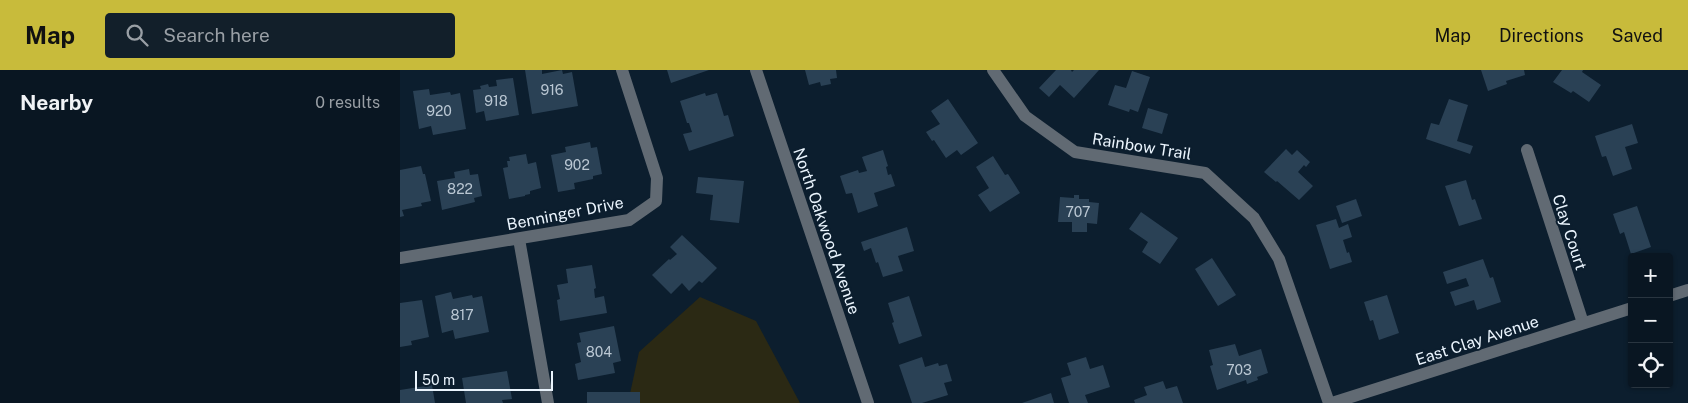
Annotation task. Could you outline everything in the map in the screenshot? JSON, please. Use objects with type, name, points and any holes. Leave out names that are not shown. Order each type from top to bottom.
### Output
[{"type":"street","name":"Benninger Drive","points":[[400,258],[629,220],[656,201],[657,178],[622,70]]},
{"type":"street","name":"North Oakwood Avenue","points":[[756,70],[868,403]]},
{"type":"street","name":"Rainbow Trail","points":[[993,70],[1024,116],[1075,152],[1206,173],[1254,218],[1279,259],[1331,403]]},
{"type":"street","name":"Clay Court","points":[[1526,150],[1583,324]]},
{"type":"street","points":[[519,238],[548,403]]},
{"type":"street","points":[[1673,295],[1688,290]]},
{"type":"street","name":"East Clay Avenue","points":[[1331,403],[1628,309]]},
{"type":"shaded area","points":[[700,297],[756,321],[800,403],[628,403],[639,352]]},
{"type":"building","points":[[525,70],[542,70],[542,74],[562,70],[563,74],[572,72],[578,106],[532,114]]},
{"type":"building","points":[[667,70],[709,70],[671,83]]},
{"type":"building","points":[[805,70],[836,70],[837,78],[830,79],[831,84],[821,86],[820,82],[809,85]]},
{"type":"building","points":[[1056,70],[1071,70],[1072,72],[1074,70],[1099,70],[1074,98],[1060,85],[1049,97],[1039,88]]},
{"type":"building","points":[[1481,70],[1524,70],[1525,75],[1506,81],[1507,84],[1488,91]]},
{"type":"building","points":[[1562,70],[1583,70],[1582,72],[1601,85],[1589,102],[1573,91],[1571,93],[1553,82]]},
{"type":"building","points":[[1132,71],[1150,77],[1138,112],[1130,109],[1129,112],[1108,105],[1115,85],[1126,88]]},
{"type":"building","points":[[513,78],[519,115],[486,121],[484,111],[476,113],[473,90],[481,89],[480,86],[488,84],[489,87],[497,86],[496,80]]},
{"type":"building","points":[[429,89],[430,95],[450,92],[451,95],[460,93],[466,129],[433,135],[431,126],[419,129],[413,91]]},
{"type":"building","points":[[705,93],[706,96],[717,93],[724,116],[728,115],[734,136],[689,151],[683,134],[692,132],[680,101]]},
{"type":"building","points":[[948,99],[978,143],[961,155],[957,150],[946,158],[926,132],[940,124],[931,111]]},
{"type":"building","points":[[1449,99],[1468,105],[1457,141],[1473,146],[1470,154],[1426,139],[1431,123],[1439,125]]},
{"type":"building","points":[[1148,108],[1168,114],[1162,134],[1142,128]]},
{"type":"building","points":[[1632,124],[1638,143],[1625,147],[1632,169],[1613,176],[1606,156],[1602,157],[1595,136]]},
{"type":"building","points":[[590,142],[591,148],[597,147],[602,174],[593,176],[593,179],[574,183],[575,189],[558,192],[551,155],[566,152],[565,147]]},
{"type":"building","points":[[1286,149],[1292,155],[1297,150],[1310,162],[1306,167],[1304,165],[1298,172],[1313,186],[1299,200],[1264,172]]},
{"type":"building","points":[[883,150],[888,166],[886,167],[888,175],[891,174],[895,186],[874,193],[878,206],[858,213],[852,193],[846,194],[840,176],[858,170],[859,173],[867,171],[862,157]]},
{"type":"building","points":[[526,154],[528,164],[536,162],[541,188],[530,191],[530,194],[525,196],[509,199],[503,168],[508,167],[507,161],[510,161],[509,157]]},
{"type":"building","points":[[993,156],[1005,175],[1008,174],[1020,193],[990,212],[978,195],[989,188],[976,167]]},
{"type":"building","points":[[421,166],[423,174],[425,174],[431,201],[421,203],[422,206],[402,210],[404,216],[400,217],[400,170]]},
{"type":"building","points":[[469,169],[470,175],[478,174],[482,196],[474,198],[475,202],[442,210],[437,181],[455,178],[454,172]]},
{"type":"building","points":[[698,177],[744,181],[739,223],[710,220],[713,195],[696,193]]},
{"type":"building","points":[[1466,180],[1472,200],[1475,199],[1482,219],[1459,226],[1445,186]]},
{"type":"building","points":[[1074,195],[1079,195],[1079,199],[1089,199],[1089,202],[1099,203],[1097,224],[1087,223],[1087,232],[1072,232],[1072,222],[1058,222],[1060,197],[1074,198]]},
{"type":"building","points":[[1356,199],[1362,216],[1342,223],[1336,206]]},
{"type":"building","points":[[1637,206],[1651,247],[1631,253],[1624,232],[1620,234],[1613,214]]},
{"type":"building","points":[[1141,212],[1178,238],[1160,264],[1142,252],[1148,242],[1129,229]]},
{"type":"building","points":[[1336,219],[1339,228],[1348,224],[1352,237],[1343,240],[1352,262],[1330,269],[1316,225]]},
{"type":"building","points":[[907,227],[914,251],[898,256],[903,271],[883,277],[871,248],[864,251],[861,242]]},
{"type":"building","points":[[682,235],[717,268],[702,283],[699,281],[689,291],[682,283],[671,294],[652,275],[677,254],[670,247]]},
{"type":"building","points":[[1212,258],[1236,295],[1218,306],[1195,269]]},
{"type":"building","points":[[1483,259],[1490,278],[1493,277],[1501,302],[1477,310],[1474,300],[1455,306],[1450,292],[1469,286],[1466,278],[1447,284],[1443,272]]},
{"type":"building","points":[[592,265],[596,288],[594,289],[595,298],[604,296],[607,313],[560,321],[557,300],[560,299],[557,285],[568,283],[566,269]]},
{"type":"building","points":[[451,292],[453,299],[472,295],[473,298],[482,296],[489,332],[455,339],[453,330],[442,333],[435,296]]},
{"type":"building","points":[[1387,295],[1399,333],[1379,340],[1373,320],[1370,321],[1364,302]]},
{"type":"building","points":[[909,296],[922,336],[899,344],[888,303]]},
{"type":"building","points":[[422,300],[429,337],[411,341],[412,345],[400,347],[400,303]]},
{"type":"building","points":[[614,326],[621,361],[613,363],[615,373],[578,380],[575,364],[581,362],[577,343],[581,342],[579,333]]},
{"type":"building","points":[[1235,344],[1239,356],[1261,349],[1268,373],[1257,377],[1258,380],[1247,384],[1246,380],[1217,390],[1210,366],[1213,365],[1209,350]]},
{"type":"building","points":[[922,357],[925,367],[938,363],[939,366],[947,364],[952,381],[944,383],[948,395],[922,403],[912,403],[899,365]]},
{"type":"building","points":[[1086,357],[1090,369],[1103,365],[1110,387],[1085,395],[1088,403],[1069,403],[1061,378],[1071,375],[1067,363]]},
{"type":"building","points":[[507,371],[512,399],[502,400],[503,403],[466,403],[462,378]]},
{"type":"building","points":[[1163,381],[1166,389],[1177,386],[1183,403],[1135,403],[1134,400],[1147,395],[1144,387]]},
{"type":"building","points":[[432,385],[435,403],[400,403],[400,390]]},
{"type":"building","points":[[587,392],[640,392],[640,403],[587,403]]},
{"type":"building","points":[[1051,393],[1054,403],[1022,403]]}]
